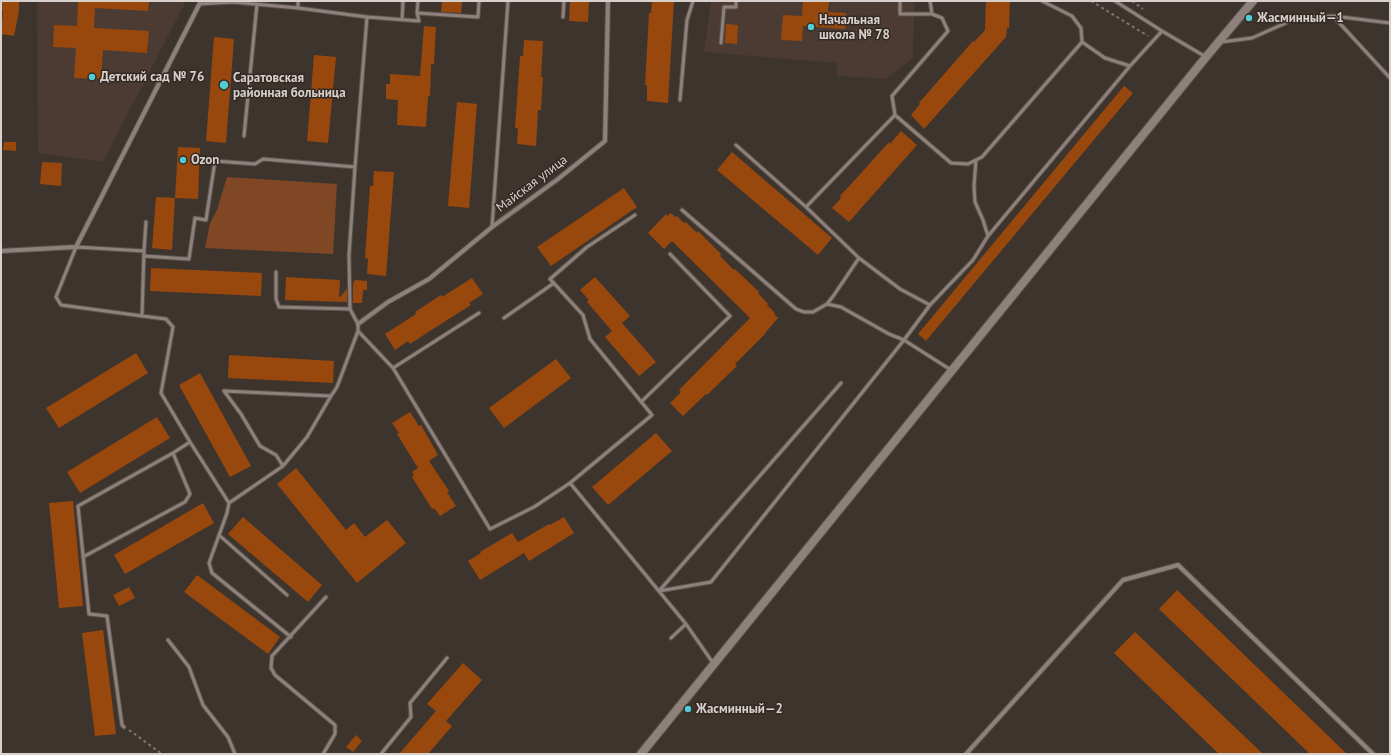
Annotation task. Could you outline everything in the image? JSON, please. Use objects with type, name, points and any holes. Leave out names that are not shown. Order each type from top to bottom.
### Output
[{"type":"main road","points":[[641,754],[1253,1]]},
{"type":"street","name":"Майская улица","points":[[358,324],[388,302],[428,279],[492,227],[558,179],[605,141],[608,1]]},
{"type":"street","points":[[1,251],[76,247],[200,2]]},
{"type":"street","points":[[966,754],[1123,580],[1178,565],[1373,754]]},
{"type":"lane","points":[[298,1],[298,8]]},
{"type":"lane","points":[[402,20],[403,1]]},
{"type":"lane","points":[[200,2],[257,4],[367,17],[419,21],[417,13],[418,1]]},
{"type":"lane","points":[[417,13],[478,17],[479,1]]},
{"type":"lane","points":[[492,227],[508,1]]},
{"type":"lane","points":[[563,16],[564,1]]},
{"type":"lane","points":[[680,100],[687,20],[693,1]]},
{"type":"lane","points":[[721,43],[724,7],[736,7],[736,1]]},
{"type":"lane","points":[[900,1],[900,14],[932,14],[942,18],[948,31],[892,96],[895,115],[951,162],[968,164],[982,157],[1082,42],[1081,28],[1072,16],[1042,1]]},
{"type":"lane","points":[[930,1],[932,14]]},
{"type":"lane","points":[[1116,1],[1206,57]]},
{"type":"lane","points":[[244,136],[257,4]]},
{"type":"lane","points":[[1333,16],[1390,78]]},
{"type":"lane","points":[[1218,43],[1252,38],[1297,18],[1333,16],[1390,23]]},
{"type":"lane","points":[[229,502],[283,466],[307,437],[337,386],[358,331],[358,324],[350,309],[349,255],[367,17]]},
{"type":"lane","points":[[659,591],[711,582],[904,340],[930,305],[973,260],[988,236],[1130,66],[1162,31]]},
{"type":"lane","points":[[1082,42],[1105,58],[1130,66]]},
{"type":"lane","points":[[806,207],[895,115]]},
{"type":"lane","points":[[736,145],[806,207],[859,258],[900,289],[930,305]]},
{"type":"lane","points":[[144,256],[188,259],[195,218],[206,220],[215,161],[255,164],[263,159],[355,167]]},
{"type":"lane","points":[[976,160],[974,186],[975,202],[988,236]]},
{"type":"lane","points":[[682,210],[796,309],[804,312],[813,312],[827,304],[859,258]]},
{"type":"lane","points":[[358,331],[393,368],[490,529],[534,507],[570,483],[652,415],[590,340],[583,315],[550,279],[587,247],[635,215]]},
{"type":"lane","points":[[142,316],[146,222]]},
{"type":"lane","points":[[144,251],[76,247],[56,297],[61,305],[166,319],[173,327],[161,393],[190,442],[229,502],[227,513],[209,563],[212,574],[291,637]]},
{"type":"lane","points":[[641,402],[730,316],[670,254]]},
{"type":"lane","points":[[276,272],[276,298],[279,307],[350,309]]},
{"type":"lane","points":[[504,318],[554,283]]},
{"type":"lane","points":[[827,304],[841,307],[889,334],[904,340],[952,371]]},
{"type":"lane","points":[[393,368],[479,313]]},
{"type":"lane","points":[[659,591],[841,383]]},
{"type":"lane","points":[[283,466],[276,455],[260,446],[241,414],[224,391],[332,396]]},
{"type":"lane","points":[[124,727],[122,725],[107,616],[89,614],[78,506],[190,442]]},
{"type":"lane","points":[[83,557],[185,502],[190,494],[173,453]]},
{"type":"lane","points":[[570,483],[686,624],[714,665]]},
{"type":"lane","points":[[218,535],[287,595]]},
{"type":"lane","points":[[323,754],[335,734],[335,725],[274,675],[271,668],[272,656],[326,597]]},
{"type":"lane","points":[[671,638],[686,624]]},
{"type":"lane","points":[[168,640],[189,667],[203,705],[228,737],[235,754]]},
{"type":"lane","points":[[381,754],[411,717],[410,703],[447,658]]},
{"type":"path","points":[[1091,1],[1148,36]]},
{"type":"path","points":[[1132,1],[1143,9]]},
{"type":"path","points":[[124,727],[162,754]]},
{"type":"shaded area","name":"Детский сад № 76","points":[[37,1],[186,1],[103,162],[38,153]]},
{"type":"shaded area","name":"Начальная школа № 78","points":[[711,1],[914,1],[913,58],[885,79],[837,76],[837,63],[704,52]]},
{"type":"shaded area","points":[[227,177],[337,184],[333,254],[205,248],[210,223],[217,210]]},
{"type":"building","points":[[1,1],[19,1],[19,11],[14,36],[1,34],[3,11],[1,11]]},
{"type":"building","points":[[78,1],[149,1],[148,11],[95,8],[94,28],[149,31],[147,53],[103,50],[101,79],[74,78],[76,48],[53,47],[54,25],[77,26]]},
{"type":"building","points":[[442,1],[462,1],[461,13],[441,12]]},
{"type":"building","points":[[570,1],[589,1],[588,22],[569,21]]},
{"type":"building","points":[[652,1],[674,1],[668,103],[647,101],[647,85],[645,85],[649,13],[651,13]]},
{"type":"building","points":[[803,1],[829,1],[828,12],[846,13],[845,29],[803,26],[802,41],[781,40],[783,15],[802,16]]},
{"type":"building","points":[[986,1],[1010,1],[1009,28],[1007,28],[1006,37],[924,129],[911,115],[932,88],[973,41],[974,42],[985,30]]},
{"type":"building","points":[[726,24],[738,25],[737,44],[725,43]]},
{"type":"building","points":[[424,26],[436,27],[434,64],[431,64],[430,96],[428,96],[426,127],[397,125],[398,100],[386,99],[386,84],[390,84],[390,74],[420,76]]},
{"type":"building","points":[[214,37],[234,39],[226,143],[206,141]]},
{"type":"building","points":[[524,40],[543,41],[541,110],[538,110],[536,146],[517,144],[518,128],[515,128],[520,56],[523,56]]},
{"type":"building","points":[[314,55],[336,57],[328,143],[307,141]]},
{"type":"building","points":[[1124,86],[1133,93],[926,341],[918,334]]},
{"type":"building","points":[[457,102],[477,104],[469,208],[448,206]]},
{"type":"building","points":[[901,131],[917,145],[849,222],[832,208],[841,198],[840,196],[889,142],[890,144]]},
{"type":"building","points":[[4,142],[16,142],[16,151],[3,150]]},
{"type":"building","points":[[178,147],[200,148],[198,199],[175,198]]},
{"type":"building","points":[[732,152],[832,238],[818,255],[717,170]]},
{"type":"building","points":[[42,162],[62,163],[61,186],[40,184]]},
{"type":"building","points":[[374,171],[394,172],[386,276],[367,274],[368,259],[365,258],[370,186],[373,186]]},
{"type":"building","points":[[624,188],[637,207],[551,266],[537,247]]},
{"type":"building","points":[[156,197],[175,198],[172,250],[152,248]]},
{"type":"building","points":[[671,213],[675,217],[677,216],[684,223],[686,222],[697,233],[698,231],[721,254],[720,256],[734,270],[735,269],[759,292],[758,293],[778,318],[765,334],[735,364],[737,366],[683,416],[670,403],[681,392],[679,390],[750,318],[672,241],[664,249],[648,233],[666,214],[667,216]]},
{"type":"building","points":[[151,268],[262,273],[261,296],[150,291]]},
{"type":"building","points":[[286,277],[340,280],[339,298],[347,289],[347,302],[285,300]]},
{"type":"building","points":[[595,277],[630,316],[622,323],[656,362],[639,376],[605,337],[612,331],[587,302],[589,300],[580,290]]},
{"type":"building","points":[[472,278],[483,294],[469,303],[471,305],[410,344],[408,341],[395,350],[385,334],[416,314],[415,312],[441,295],[442,297]]},
{"type":"building","points":[[355,280],[367,281],[367,290],[363,290],[362,303],[353,303],[353,283]]},
{"type":"building","points":[[136,353],[148,373],[59,428],[46,408]]},
{"type":"building","points":[[229,355],[334,361],[333,383],[228,378]]},
{"type":"building","points":[[556,359],[571,378],[504,428],[489,408]]},
{"type":"building","points":[[200,373],[251,466],[230,477],[179,385]]},
{"type":"building","points":[[410,412],[419,426],[421,425],[438,455],[429,461],[449,491],[447,492],[456,506],[440,516],[434,508],[432,509],[412,477],[414,476],[412,472],[418,468],[392,423]]},
{"type":"building","points":[[157,417],[170,438],[80,493],[67,472]]},
{"type":"building","points":[[656,433],[672,451],[608,505],[592,487]]},
{"type":"building","points":[[296,468],[346,530],[354,523],[365,537],[387,520],[406,543],[357,583],[277,484]]},
{"type":"building","points":[[73,501],[83,606],[59,608],[49,503]]},
{"type":"building","points":[[203,503],[214,523],[125,574],[114,555]]},
{"type":"building","points":[[243,517],[322,585],[308,602],[228,534]]},
{"type":"building","points":[[564,517],[574,533],[529,561],[524,553],[480,580],[468,561],[512,533],[518,542]]},
{"type":"building","points":[[197,575],[280,637],[268,654],[184,592]]},
{"type":"building","points":[[129,587],[135,598],[119,606],[113,595]]},
{"type":"building","points":[[1177,590],[1347,754],[1310,754],[1159,609]]},
{"type":"building","points":[[103,630],[116,734],[95,736],[82,633]]},
{"type":"building","points":[[1135,632],[1263,754],[1219,754],[1114,653]]},
{"type":"building","points":[[463,663],[482,680],[446,721],[452,726],[428,754],[399,754],[436,711],[427,704]]},
{"type":"building","points":[[356,735],[362,741],[353,752],[346,747]]},
{"type":"place","name":"Жасминный—1","points":[[1249,18]]},
{"type":"place","name":"Начальная школа № 78","points":[[811,27]]},
{"type":"place","name":"Детский сад № 76","points":[[92,77]]},
{"type":"place","name":"Саратовская районная больница","points":[[224,85]]},
{"type":"place","name":"Ozon","points":[[183,160]]},
{"type":"place","name":"Жасминный—2","points":[[688,709]]}]
